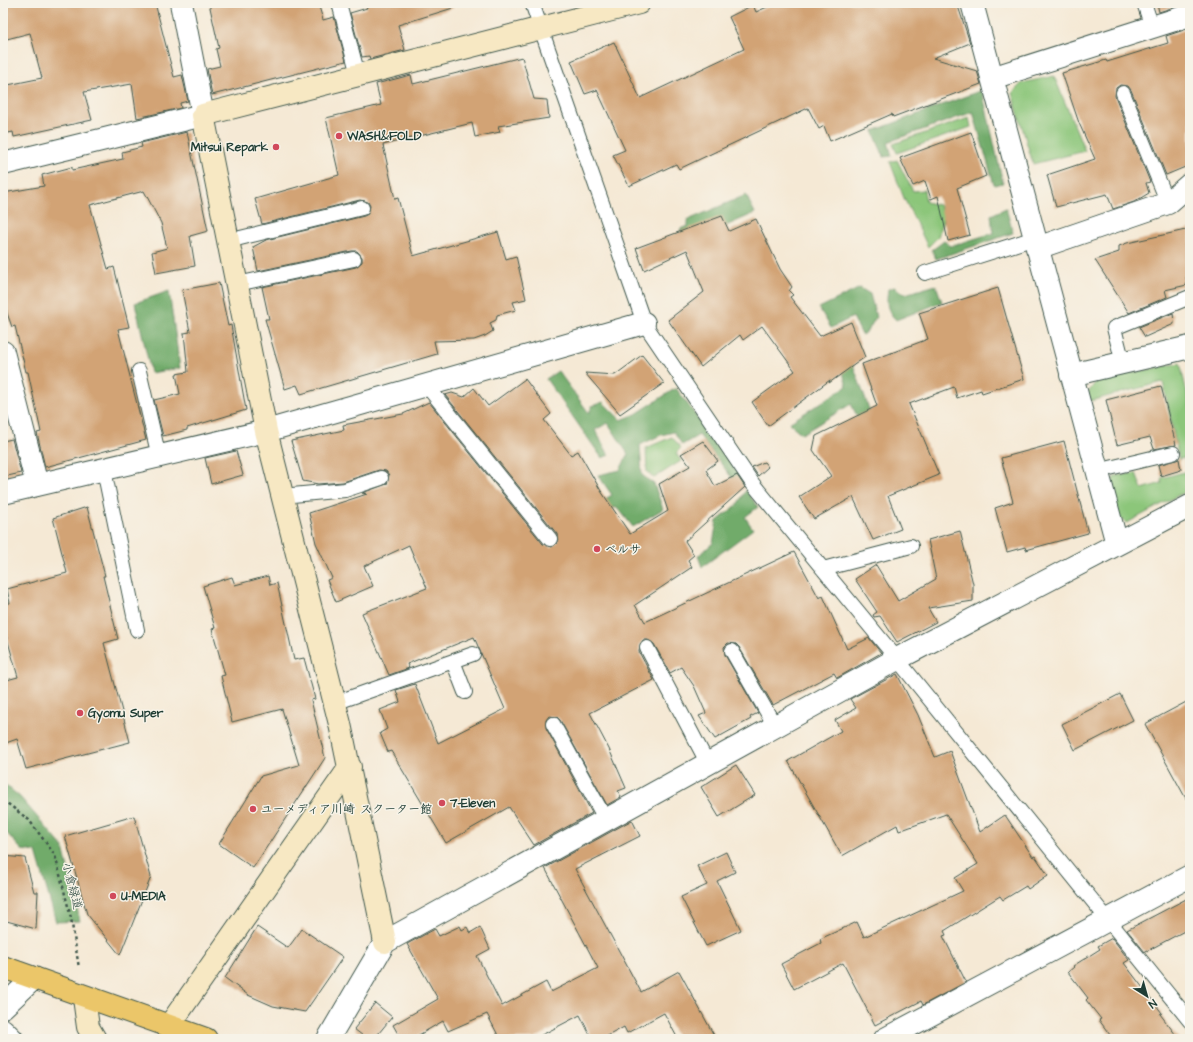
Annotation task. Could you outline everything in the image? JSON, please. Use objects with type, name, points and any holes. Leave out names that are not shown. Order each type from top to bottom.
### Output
[{"type":"main road","points":[[3,967],[84,998],[206,1039]]},
{"type":"street","points":[[181,3],[266,431],[350,767],[385,942]]},
{"type":"street","points":[[3,164],[203,115],[639,3]]},
{"type":"street","points":[[972,3],[1116,544]]},
{"type":"street","points":[[992,78],[1190,15]]},
{"type":"street","points":[[1036,243],[1168,203],[1190,184]]},
{"type":"street","points":[[3,493],[266,431],[644,324]]},
{"type":"street","points":[[1071,375],[1190,347]]},
{"type":"street","points":[[3,352],[37,485]]},
{"type":"street","points":[[328,1039],[385,942],[897,659],[1190,506]]},
{"type":"street","points":[[169,1026],[350,767]]},
{"type":"street","points":[[885,1039],[1190,876]]},
{"type":"street","points":[[3,1007],[34,978]]},
{"type":"street","points":[[84,998],[88,1026],[95,1039]]},
{"type":"street","points":[[3,1030],[12,1039]]},
{"type":"lane","points":[[339,3],[358,75]]},
{"type":"lane","points":[[532,3],[644,324],[753,484],[897,659],[1106,920],[1190,1022]]},
{"type":"lane","points":[[1144,3],[1152,27]]},
{"type":"lane","points":[[1123,93],[1168,203]]},
{"type":"lane","points":[[228,241],[362,208]]},
{"type":"lane","points":[[925,273],[1036,243]]},
{"type":"lane","points":[[237,284],[354,259]]},
{"type":"lane","points":[[1123,363],[1114,328],[1190,297]]},
{"type":"lane","points":[[139,371],[159,457]]},
{"type":"lane","points":[[427,386],[550,539]]},
{"type":"lane","points":[[1097,471],[1173,453]]},
{"type":"lane","points":[[104,470],[137,630]]},
{"type":"lane","points":[[282,496],[345,490],[381,478]]},
{"type":"lane","points":[[823,569],[911,546]]},
{"type":"lane","points":[[647,648],[708,764]]},
{"type":"lane","points":[[732,651],[775,726]]},
{"type":"lane","points":[[335,703],[473,654]]},
{"type":"lane","points":[[453,661],[465,692]]},
{"type":"lane","points":[[553,724],[606,820]]},
{"type":"path","name":"小倉緑道","points":[[3,800],[29,820],[55,855],[71,918],[84,998]]},
{"type":"green space","points":[[1054,76],[1085,151],[1033,164],[1012,93],[1022,83]]},
{"type":"green space","points":[[982,90],[1003,183],[994,185],[973,112],[888,142],[892,156],[884,157],[873,131]]},
{"type":"green space","points":[[969,118],[971,127],[897,153],[893,144]]},
{"type":"green space","points":[[897,160],[913,191],[924,190],[926,202],[939,205],[944,216],[938,237],[928,247],[904,198],[890,162]]},
{"type":"green space","points":[[746,195],[755,213],[688,243],[680,229],[688,226],[688,220]]},
{"type":"green space","points":[[1006,208],[1013,233],[936,259],[932,250],[944,241],[951,246],[993,233],[991,215]]},
{"type":"green space","points":[[936,285],[942,302],[896,320],[890,313],[887,302],[888,289],[894,287],[905,294]]},
{"type":"green space","points":[[860,288],[870,294],[876,317],[869,329],[862,335],[853,317],[831,328],[819,308]]},
{"type":"green space","points":[[169,291],[180,368],[151,373],[135,303]]},
{"type":"green space","points":[[851,359],[873,420],[869,440],[851,404],[802,434],[789,423],[847,386],[840,363]]},
{"type":"green space","points":[[1180,363],[1190,406],[1190,489],[1127,523],[1118,518],[1110,487],[1115,476],[1136,473],[1142,489],[1162,483],[1161,478],[1188,471],[1184,458],[1179,459],[1163,382],[1090,401],[1088,393],[1097,380]]},
{"type":"green space","points":[[558,371],[589,413],[592,406],[603,402],[621,420],[636,414],[676,388],[744,482],[739,487],[699,435],[682,445],[674,432],[661,435],[640,445],[642,475],[654,484],[663,509],[633,527],[618,508],[592,506],[612,495],[598,475],[620,470],[628,454],[608,423],[595,430],[609,455],[602,458],[546,379]]},
{"type":"green space","points":[[672,437],[681,448],[676,453],[681,461],[654,478],[647,472],[646,448]]},
{"type":"green space","points":[[746,490],[758,507],[745,517],[753,529],[702,567],[698,556],[713,543],[717,521],[737,505]]},
{"type":"green space","points":[[3,783],[20,797],[63,847],[80,921],[56,922],[36,852],[22,850],[3,829]]},
{"type":"building","points":[[3,3],[155,3],[174,77],[182,75],[188,101],[180,103],[181,108],[137,118],[132,84],[84,92],[92,120],[14,137],[13,132],[3,134],[3,86],[42,78],[30,33],[3,40]]},
{"type":"building","points":[[209,3],[318,3],[323,20],[334,17],[346,61],[212,95],[207,69],[220,66],[216,49],[219,48]]},
{"type":"building","points":[[365,3],[452,3],[453,8],[398,25],[405,50],[370,59],[369,56],[362,57],[350,13],[367,8]]},
{"type":"building","points":[[776,3],[957,3],[970,43],[933,58],[977,71],[981,84],[893,117],[892,114],[830,141],[824,126],[819,129],[808,108],[679,169],[676,164],[629,186],[613,155],[625,150],[597,90],[585,94],[571,61],[614,42],[640,98],[744,49],[729,17],[753,5],[756,12]]},
{"type":"building","points":[[1157,3],[1187,3],[1159,12]]},
{"type":"building","points":[[1190,28],[1190,165],[1166,175],[1131,90],[1128,86],[1120,85],[1116,88],[1115,96],[1150,182],[1146,183],[1149,193],[1134,202],[1113,209],[1107,194],[1056,207],[1047,175],[1095,159],[1079,123],[1062,73],[1106,60],[1107,62],[1168,43],[1166,36]]},
{"type":"building","points":[[522,57],[534,99],[547,100],[549,118],[498,126],[500,132],[475,137],[472,123],[383,145],[395,199],[398,198],[413,256],[498,232],[506,259],[516,256],[526,299],[513,302],[516,310],[497,315],[496,320],[490,323],[493,331],[485,336],[474,340],[434,341],[437,354],[301,394],[297,385],[285,389],[265,319],[269,319],[262,287],[356,267],[362,262],[362,257],[357,251],[352,251],[258,271],[253,247],[266,240],[364,216],[368,214],[370,206],[368,202],[360,200],[262,224],[255,199],[339,175],[326,118],[381,105],[376,84],[411,75],[413,84]]},
{"type":"building","points":[[187,132],[208,231],[190,236],[195,266],[156,273],[152,252],[167,248],[161,223],[144,191],[90,205],[108,269],[114,267],[129,327],[118,329],[146,440],[45,467],[37,433],[41,432],[28,372],[26,372],[15,326],[12,327],[7,313],[3,286],[3,193],[44,186],[42,175],[72,167],[72,170],[123,159],[122,152],[142,147],[141,143]]},
{"type":"building","points":[[971,132],[986,176],[957,188],[970,235],[948,241],[938,196],[931,199],[925,181],[913,186],[900,158]]},
{"type":"building","points":[[722,216],[729,231],[756,219],[780,269],[792,287],[789,291],[793,295],[790,297],[820,336],[851,322],[865,357],[829,383],[830,380],[768,426],[752,402],[795,371],[762,326],[743,340],[740,335],[701,367],[668,320],[704,292],[687,250],[644,270],[636,248]]},
{"type":"building","points":[[1190,229],[1190,276],[1186,277],[1187,285],[1165,290],[1167,297],[1129,313],[1095,260],[1119,252],[1119,246],[1127,243]]},
{"type":"building","points":[[219,283],[228,326],[231,325],[246,410],[187,428],[187,430],[163,436],[154,400],[180,394],[176,374],[188,372],[184,333],[190,332],[182,290]]},
{"type":"building","points":[[998,288],[1024,379],[982,393],[981,390],[957,398],[954,387],[909,404],[939,475],[888,496],[901,529],[873,540],[853,497],[814,519],[799,497],[831,476],[813,450],[816,436],[877,406],[862,364],[928,339],[919,313]]},
{"type":"building","points":[[1173,313],[1174,324],[1145,337],[1139,327]]},
{"type":"building","points":[[642,355],[664,383],[620,414],[585,373],[615,375]]},
{"type":"building","points":[[525,379],[551,414],[544,420],[571,455],[578,451],[601,491],[630,534],[668,511],[659,484],[690,466],[681,454],[703,441],[718,461],[706,470],[715,486],[737,475],[745,487],[685,541],[694,555],[688,560],[692,567],[635,605],[645,622],[794,552],[819,598],[823,596],[847,649],[869,638],[881,653],[837,678],[834,673],[773,705],[739,647],[736,644],[728,643],[724,647],[725,655],[758,713],[750,717],[751,719],[715,739],[699,716],[706,713],[694,686],[681,667],[670,673],[654,644],[648,640],[643,640],[640,644],[639,652],[654,680],[590,713],[609,749],[626,788],[618,791],[621,797],[607,805],[560,720],[557,717],[549,716],[546,720],[546,728],[592,813],[534,845],[509,807],[446,843],[391,751],[388,752],[380,733],[387,729],[380,710],[400,702],[396,690],[415,684],[438,743],[505,709],[474,637],[407,664],[409,668],[389,675],[362,613],[427,588],[409,545],[364,566],[373,586],[336,602],[327,580],[332,578],[316,543],[309,513],[367,494],[362,493],[387,484],[389,475],[386,471],[379,470],[343,482],[318,484],[303,481],[291,441],[344,430],[343,425],[403,414],[429,402],[543,544],[552,547],[558,542],[557,534],[445,395],[452,393],[464,397],[474,388],[488,406]]},
{"type":"building","points":[[1161,386],[1176,445],[1154,449],[1150,437],[1117,445],[1106,400]]},
{"type":"building","points":[[12,439],[21,473],[3,477],[3,441]]},
{"type":"building","points":[[1064,441],[1088,533],[1026,550],[1025,547],[1007,552],[995,508],[1013,502],[1001,458]]},
{"type":"building","points":[[236,451],[243,475],[211,484],[205,458]]},
{"type":"building","points":[[1179,459],[1181,470],[1161,476],[1158,465]]},
{"type":"building","points":[[764,462],[768,467],[758,476],[752,467]]},
{"type":"building","points":[[87,507],[105,576],[103,576],[118,639],[104,643],[130,742],[26,769],[17,739],[3,744],[3,681],[18,677],[3,624],[3,604],[10,603],[7,589],[67,573],[53,518]]},
{"type":"building","points":[[960,531],[973,584],[973,601],[928,608],[936,622],[897,642],[880,616],[874,617],[873,615],[877,612],[855,579],[876,565],[898,601],[936,579],[928,540]]},
{"type":"building","points":[[268,576],[270,585],[277,583],[294,660],[304,658],[315,699],[311,700],[325,758],[253,868],[219,844],[261,776],[299,765],[282,709],[232,722],[221,676],[225,675],[212,629],[215,628],[203,586],[232,577],[235,585]]},
{"type":"building","points":[[897,674],[918,715],[935,757],[950,751],[980,832],[1005,815],[1033,857],[1035,856],[1048,875],[1028,889],[1026,886],[1003,900],[1000,896],[944,931],[946,935],[943,936],[966,982],[923,1005],[921,1001],[875,1025],[843,963],[794,989],[781,964],[821,943],[820,939],[857,922],[864,937],[963,891],[955,878],[978,864],[946,814],[899,831],[897,825],[842,856],[788,761],[841,731],[835,720],[856,708],[850,699]]},
{"type":"building","points":[[1120,694],[1133,720],[1075,750],[1062,724]]},
{"type":"building","points":[[1190,700],[1190,806],[1145,724]]},
{"type":"building","points":[[736,765],[755,795],[719,817],[701,787]]},
{"type":"building","name":"U-MEDIA","points":[[134,816],[151,877],[120,955],[87,914],[65,836]]},
{"type":"building","points":[[632,820],[640,836],[575,869],[641,992],[679,971],[716,1039],[678,1039],[664,1013],[627,1033],[624,1027],[602,1039],[592,1039],[580,1015],[534,1039],[500,1039],[487,1014],[448,1031],[443,1021],[412,1039],[401,1039],[393,1025],[438,999],[407,944],[435,929],[439,936],[460,926],[462,930],[467,927],[470,933],[480,927],[490,949],[477,956],[502,1006],[546,982],[551,992],[598,968],[545,868]]},
{"type":"building","points":[[726,852],[735,872],[717,881],[741,930],[706,946],[681,897],[707,885],[697,866]]},
{"type":"building","points":[[3,856],[25,858],[34,892],[38,892],[36,929],[3,920]]},
{"type":"building","points":[[1190,897],[1190,928],[1145,952],[1127,930]]},
{"type":"building","points":[[257,927],[288,948],[302,929],[343,957],[305,1012],[273,1006],[248,995],[225,978]]},
{"type":"building","points":[[1112,938],[1129,960],[1124,963],[1162,1013],[1160,1014],[1179,1039],[1113,1039],[1099,1020],[1101,1019],[1086,1000],[1088,998],[1068,972],[1074,967],[1073,966],[1100,949],[1098,946]]},
{"type":"building","points":[[375,1003],[392,1017],[374,1039],[367,1039],[354,1029]]},
{"type":"place","name":"WASH&FOLD","points":[[339,136]]},
{"type":"place","name":"Mitsui Repark","points":[[276,147]]},
{"type":"place","name":"ベルサ","points":[[597,549]]},
{"type":"place","name":"Gyomu Super","points":[[80,713]]},
{"type":"place","name":"7-Eleven","points":[[442,803]]},
{"type":"place","name":"ユーメディア川崎 スクーター館","points":[[253,809]]},
{"type":"place","name":"U-MEDIA","points":[[113,896]]}]
